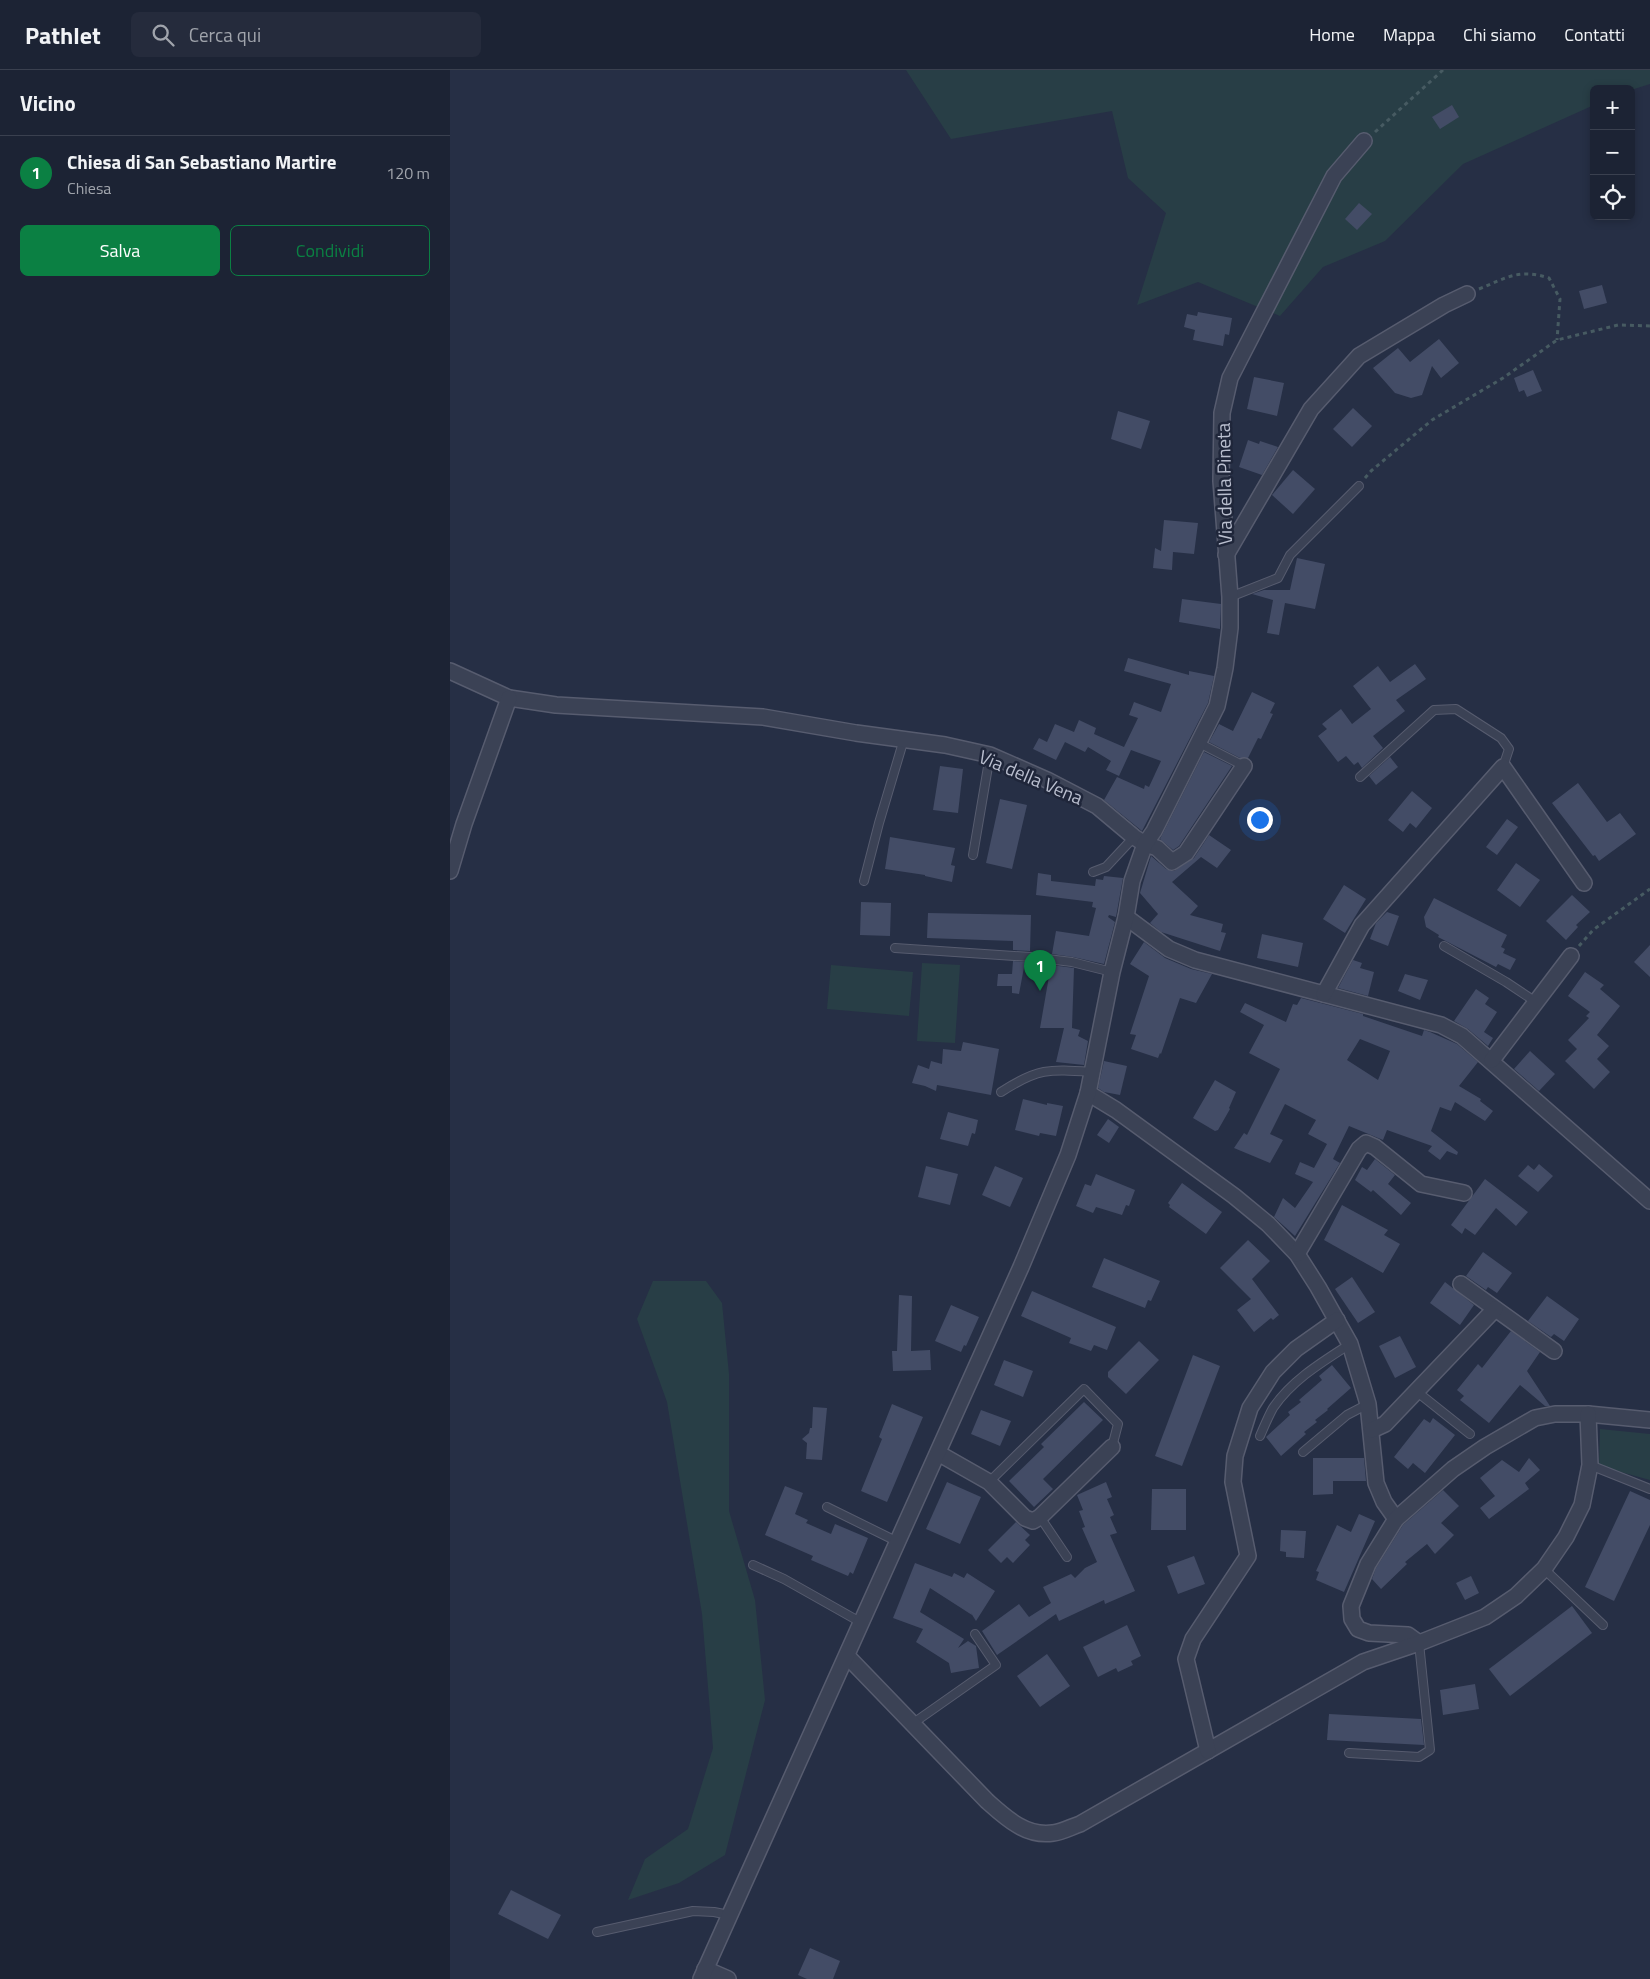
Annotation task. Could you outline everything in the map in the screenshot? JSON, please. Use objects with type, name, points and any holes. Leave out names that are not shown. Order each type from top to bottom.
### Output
[{"type":"street","name":"Via della Pineta","points":[[703,1974],[1042,1220],[1068,1155],[1088,1092],[1112,972],[1126,917],[1139,841],[1154,831],[1218,706],[1230,628],[1230,597],[1221,481],[1222,413],[1230,378],[1334,176],[1364,141]]},
{"type":"street","points":[[1226,555],[1311,409],[1359,356],[1444,305],[1467,294]]},
{"type":"street","name":"Via della Vena","points":[[450,671],[508,698],[556,705],[763,717],[945,745],[990,755],[1047,780],[1097,806],[1139,841],[1157,848],[1172,862],[1186,853],[1244,766]]},
{"type":"street","points":[[450,871],[464,824],[508,698]]},
{"type":"street","points":[[1324,994],[1362,925],[1503,767],[1584,883]]},
{"type":"street","points":[[1126,917],[1169,949],[1195,960],[1442,1025],[1462,1036],[1492,1060],[1650,1201]]},
{"type":"street","points":[[1492,1060],[1571,956]]},
{"type":"street","points":[[1088,1092],[1116,1110],[1234,1196],[1268,1224],[1297,1254],[1350,1344],[1368,1404],[1376,1482],[1384,1502],[1396,1518]]},
{"type":"street","points":[[1297,1254],[1359,1149],[1366,1143],[1375,1147],[1422,1184],[1464,1192]]},
{"type":"street","points":[[1461,1284],[1554,1351]]},
{"type":"street","points":[[1372,1430],[1385,1424],[1495,1309]]},
{"type":"street","points":[[1208,1751],[1186,1659],[1193,1639],[1248,1556],[1233,1482],[1234,1456],[1250,1408],[1274,1372],[1296,1349],[1337,1320]]},
{"type":"street","points":[[1419,1643],[1408,1635],[1369,1634],[1358,1629],[1352,1619],[1351,1606],[1368,1564],[1396,1518],[1453,1469],[1484,1447],[1535,1418],[1555,1414],[1588,1414],[1650,1420]]},
{"type":"street","points":[[847,1656],[987,1802],[1008,1819],[1029,1832],[1053,1833],[1080,1824],[1362,1662],[1419,1643],[1485,1617],[1516,1596],[1544,1569],[1566,1537],[1582,1505],[1590,1465],[1588,1414]]},
{"type":"street","points":[[938,1453],[989,1482],[1025,1518],[1033,1521],[1040,1517],[1112,1447]]},
{"type":"street","points":[[703,1974],[728,1979]]},
{"type":"lane","points":[[1230,597],[1278,578],[1290,555],[1359,486]]},
{"type":"lane","points":[[1360,777],[1434,710],[1456,709],[1500,738],[1509,749],[1503,767]]},
{"type":"lane","points":[[864,881],[904,739]]},
{"type":"lane","points":[[1199,743],[1244,766]]},
{"type":"lane","points":[[973,855],[990,755]]},
{"type":"lane","points":[[1093,872],[1106,867],[1139,841]]},
{"type":"lane","points":[[1444,946],[1536,1002]]},
{"type":"lane","points":[[895,948],[1030,957],[1072,962],[1112,972]]},
{"type":"lane","points":[[1000,1092],[1020,1079],[1054,1069],[1092,1072]]},
{"type":"lane","points":[[1260,1436],[1273,1409],[1290,1388],[1313,1368],[1350,1344]]},
{"type":"lane","points":[[989,1482],[1084,1389],[1118,1424],[1112,1447]]},
{"type":"lane","points":[[1416,1391],[1470,1434]]},
{"type":"lane","points":[[1303,1452],[1346,1414],[1368,1404]]},
{"type":"lane","points":[[1590,1465],[1650,1489]]},
{"type":"lane","points":[[827,1507],[898,1542]]},
{"type":"lane","points":[[1040,1517],[1067,1557]]},
{"type":"lane","points":[[753,1565],[862,1623]]},
{"type":"lane","points":[[1544,1569],[1603,1625]]},
{"type":"lane","points":[[912,1724],[996,1665],[975,1634]]},
{"type":"lane","points":[[1349,1753],[1419,1757],[1430,1750],[1419,1643]]},
{"type":"lane","points":[[597,1932],[693,1911],[730,1915]]},
{"type":"path","points":[[1364,141],[1443,70]]},
{"type":"path","points":[[1467,294],[1509,276],[1535,273],[1549,278],[1560,299],[1557,340]]},
{"type":"path","points":[[1359,486],[1371,471],[1432,420],[1504,378],[1557,340],[1618,325],[1650,326]]},
{"type":"path","points":[[1571,956],[1592,930],[1650,889]]},
{"type":"shaded area","points":[[906,70],[1650,70],[1650,84],[1635,89],[1635,85],[1590,85],[1590,107],[1463,164],[1385,241],[1323,267],[1280,316],[1198,282],[1137,305],[1166,213],[1128,178],[1112,111],[951,139]]},
{"type":"shaded area","points":[[922,963],[960,965],[955,1043],[917,1041]]},
{"type":"shaded area","points":[[831,965],[913,972],[909,1016],[827,1009]]},
{"type":"shaded area","points":[[653,1281],[706,1281],[722,1303],[729,1374],[729,1511],[755,1600],[765,1700],[725,1855],[679,1883],[628,1900],[645,1859],[688,1829],[713,1748],[702,1614],[667,1402],[637,1319]]},
{"type":"shaded area","points":[[1600,1429],[1650,1434],[1650,1480],[1599,1466]]},
{"type":"building","points":[[1452,105],[1459,117],[1440,129],[1432,117]]},
{"type":"building","points":[[1359,203],[1372,214],[1357,230],[1345,219]]},
{"type":"building","points":[[1602,285],[1607,303],[1584,309],[1579,291]]},
{"type":"building","points":[[1198,312],[1232,318],[1229,335],[1225,334],[1223,346],[1193,340],[1195,330],[1184,327],[1187,314],[1197,316]]},
{"type":"building","points":[[1439,339],[1459,363],[1441,378],[1432,366],[1422,395],[1411,398],[1395,393],[1373,368],[1398,348],[1410,362]]},
{"type":"building","points":[[1533,370],[1542,391],[1527,397],[1524,390],[1519,392],[1514,378]]},
{"type":"building","points":[[1254,377],[1284,383],[1277,416],[1247,409]]},
{"type":"building","points":[[1353,408],[1372,426],[1352,447],[1333,429]]},
{"type":"building","points":[[1118,411],[1150,421],[1141,449],[1111,439]]},
{"type":"building","points":[[1248,440],[1259,444],[1260,441],[1278,447],[1262,475],[1239,467]]},
{"type":"building","points":[[1293,470],[1315,489],[1293,514],[1272,495]]},
{"type":"building","points":[[1164,520],[1198,523],[1194,554],[1173,552],[1172,570],[1153,568],[1155,548],[1161,551]]},
{"type":"building","points":[[1297,558],[1325,564],[1315,609],[1285,603],[1279,635],[1267,633],[1273,600],[1252,594],[1264,590],[1290,590]]},
{"type":"building","points":[[1182,599],[1221,604],[1220,629],[1179,622]]},
{"type":"building","points":[[1128,658],[1189,675],[1189,671],[1214,676],[1208,703],[1142,831],[1104,800],[1117,777],[1144,789],[1145,785],[1149,787],[1161,761],[1131,750],[1119,776],[1106,770],[1111,761],[1088,747],[1085,752],[1065,742],[1056,760],[1033,749],[1039,738],[1047,742],[1055,724],[1074,732],[1079,720],[1096,728],[1094,734],[1124,747],[1138,718],[1129,715],[1134,702],[1161,712],[1171,684],[1124,671]]},
{"type":"building","points":[[1415,664],[1426,679],[1396,700],[1405,711],[1373,736],[1383,748],[1362,768],[1358,762],[1354,765],[1346,756],[1338,762],[1318,736],[1327,729],[1322,724],[1341,709],[1352,724],[1371,709],[1353,686],[1378,666],[1390,682]]},
{"type":"building","points":[[1252,692],[1275,703],[1270,713],[1273,714],[1261,739],[1258,738],[1248,758],[1240,758],[1209,742],[1219,724],[1233,731]]},
{"type":"building","points":[[1204,752],[1232,766],[1179,846],[1173,850],[1160,839]]},
{"type":"building","points":[[1390,757],[1398,767],[1376,785],[1369,776]]},
{"type":"building","points":[[940,766],[963,769],[958,813],[933,810]]},
{"type":"building","points":[[1578,783],[1607,822],[1620,813],[1636,834],[1599,861],[1595,855],[1593,856],[1552,803]]},
{"type":"building","points":[[1412,791],[1432,808],[1416,828],[1410,823],[1403,832],[1388,820]]},
{"type":"building","points":[[1000,799],[1027,805],[1012,869],[986,863]]},
{"type":"building","points":[[1507,819],[1518,827],[1497,855],[1486,847]]},
{"type":"building","points":[[1209,835],[1231,850],[1217,868],[1201,857],[1172,882],[1198,906],[1190,915],[1223,924],[1221,932],[1226,933],[1220,951],[1161,932],[1150,923],[1158,914],[1140,893],[1151,856],[1166,869],[1174,871],[1194,858]]},
{"type":"building","points":[[890,837],[955,848],[951,865],[955,866],[952,882],[925,875],[885,869]]},
{"type":"building","points":[[1516,863],[1540,880],[1520,907],[1497,890]]},
{"type":"building","points":[[1038,873],[1051,875],[1051,881],[1095,886],[1096,879],[1103,880],[1104,876],[1123,878],[1116,917],[1109,915],[1108,917],[1115,922],[1104,964],[1052,954],[1056,931],[1089,936],[1096,908],[1092,907],[1093,902],[1036,895]]},
{"type":"building","points":[[1344,885],[1366,899],[1345,933],[1323,919]]},
{"type":"building","points":[[1572,895],[1590,912],[1576,925],[1578,927],[1566,940],[1546,921]]},
{"type":"building","points":[[1434,898],[1507,935],[1501,947],[1505,949],[1503,953],[1516,959],[1510,970],[1498,964],[1496,967],[1438,937],[1439,935],[1426,927],[1424,917]]},
{"type":"building","points":[[861,902],[891,903],[890,936],[860,935]]},
{"type":"building","points":[[1387,912],[1399,916],[1388,946],[1370,939],[1376,923]]},
{"type":"building","points":[[928,913],[1031,915],[1030,951],[1013,950],[1013,941],[927,938]]},
{"type":"building","points":[[1262,934],[1303,943],[1298,967],[1257,958]]},
{"type":"building","points":[[1144,942],[1165,958],[1191,969],[1212,974],[1196,1003],[1180,998],[1158,1058],[1131,1049],[1136,1035],[1130,1034],[1149,976],[1130,964]]},
{"type":"building","points":[[1650,945],[1650,977],[1634,962]]},
{"type":"building","points":[[1353,960],[1362,963],[1360,968],[1374,972],[1368,996],[1338,988]]},
{"type":"building","points":[[1013,961],[1025,962],[1019,994],[1012,993],[1012,986],[997,986],[998,974],[1012,974]]},
{"type":"building","points":[[1051,965],[1074,968],[1072,1028],[1080,1030],[1078,1036],[1088,1041],[1084,1065],[1056,1062],[1064,1028],[1040,1028]]},
{"type":"building","points":[[1585,972],[1604,985],[1600,989],[1620,1006],[1597,1035],[1609,1046],[1597,1059],[1610,1072],[1594,1089],[1565,1061],[1577,1049],[1568,1040],[1589,1018],[1586,1016],[1590,1012],[1568,996]]},
{"type":"building","points":[[1405,974],[1428,980],[1420,1000],[1398,991]]},
{"type":"building","points":[[1476,989],[1489,998],[1485,1004],[1497,1012],[1484,1032],[1493,1038],[1488,1046],[1468,1029],[1454,1021]]},
{"type":"building","points":[[1301,998],[1363,1014],[1363,1016],[1422,1036],[1424,1030],[1457,1044],[1478,1062],[1459,1086],[1481,1099],[1480,1101],[1493,1111],[1485,1121],[1455,1102],[1451,1111],[1440,1107],[1431,1131],[1458,1152],[1457,1155],[1447,1151],[1440,1160],[1428,1151],[1432,1146],[1387,1130],[1383,1140],[1349,1126],[1333,1159],[1340,1163],[1295,1236],[1274,1217],[1283,1198],[1295,1208],[1313,1182],[1295,1174],[1300,1162],[1314,1168],[1327,1144],[1308,1134],[1316,1120],[1285,1104],[1270,1134],[1283,1140],[1270,1163],[1234,1148],[1244,1133],[1247,1135],[1280,1069],[1249,1053],[1264,1025],[1240,1012],[1245,1003],[1286,1022],[1293,1004],[1297,1005]],"holes":[[[1360,1039],[1390,1051],[1378,1080],[1347,1060]]]},
{"type":"building","points":[[963,1042],[999,1049],[991,1095],[937,1085],[936,1091],[912,1083],[918,1065],[929,1069],[931,1061],[942,1064],[943,1049],[961,1051]]},
{"type":"building","points":[[1530,1051],[1555,1074],[1539,1091],[1514,1069]]},
{"type":"building","points":[[1104,1061],[1127,1066],[1120,1095],[1104,1092],[1098,1088]]},
{"type":"building","points":[[1215,1080],[1236,1092],[1230,1109],[1218,1130],[1215,1131],[1193,1118]]},
{"type":"building","points":[[1023,1099],[1047,1105],[1047,1103],[1063,1106],[1056,1136],[1040,1133],[1039,1136],[1015,1130]]},
{"type":"building","points":[[948,1112],[978,1120],[975,1134],[972,1133],[968,1146],[940,1139]]},
{"type":"building","points":[[1108,1119],[1119,1127],[1109,1143],[1097,1135]]},
{"type":"building","points":[[1375,1159],[1395,1175],[1388,1184],[1411,1203],[1401,1215],[1373,1190],[1371,1192],[1355,1180],[1362,1167],[1367,1170]]},
{"type":"building","points":[[1539,1164],[1553,1176],[1538,1192],[1518,1176],[1528,1165],[1534,1170]]},
{"type":"building","points":[[926,1166],[958,1174],[950,1205],[918,1197]]},
{"type":"building","points":[[995,1166],[1023,1178],[1010,1207],[982,1195]]},
{"type":"building","points":[[1096,1174],[1135,1190],[1129,1206],[1126,1205],[1122,1215],[1096,1207],[1093,1213],[1076,1206],[1085,1184],[1091,1186]]},
{"type":"building","points":[[1485,1179],[1528,1212],[1516,1226],[1496,1208],[1475,1235],[1465,1228],[1462,1234],[1451,1225]]},
{"type":"building","points":[[1182,1183],[1222,1212],[1206,1234],[1169,1207],[1168,1203]]},
{"type":"building","points":[[1342,1205],[1388,1230],[1384,1235],[1400,1244],[1383,1273],[1324,1240]]},
{"type":"building","points":[[1248,1240],[1270,1261],[1252,1279],[1279,1315],[1273,1320],[1271,1318],[1254,1332],[1237,1310],[1251,1299],[1220,1268]]},
{"type":"building","points":[[1483,1252],[1512,1273],[1497,1293],[1488,1287],[1486,1290],[1466,1276]]},
{"type":"building","points":[[1104,1258],[1160,1281],[1151,1301],[1148,1300],[1145,1308],[1092,1287]]},
{"type":"building","points":[[1352,1277],[1375,1312],[1358,1323],[1335,1289]]},
{"type":"building","points":[[1445,1282],[1474,1305],[1460,1325],[1430,1303]]},
{"type":"building","points":[[1032,1291],[1116,1327],[1107,1350],[1094,1345],[1091,1351],[1069,1343],[1071,1338],[1021,1316]]},
{"type":"building","points":[[899,1295],[912,1296],[911,1351],[930,1350],[931,1370],[893,1371],[892,1351],[897,1351]]},
{"type":"building","points":[[1547,1296],[1579,1319],[1564,1341],[1554,1334],[1551,1337],[1528,1321]]},
{"type":"building","points":[[951,1305],[979,1317],[966,1346],[964,1345],[961,1352],[935,1341]]},
{"type":"building","points":[[1511,1331],[1540,1352],[1527,1371],[1550,1406],[1545,1406],[1520,1385],[1489,1423],[1460,1400],[1464,1396],[1457,1390],[1478,1364],[1482,1368]]},
{"type":"building","points":[[1400,1336],[1416,1367],[1395,1378],[1379,1346]]},
{"type":"building","points":[[1139,1341],[1159,1360],[1126,1394],[1108,1377],[1108,1372]]},
{"type":"building","points":[[1193,1355],[1220,1366],[1182,1466],[1155,1456]]},
{"type":"building","points":[[1004,1360],[1033,1371],[1023,1397],[994,1385]]},
{"type":"building","points":[[1332,1365],[1351,1388],[1315,1420],[1317,1422],[1304,1432],[1306,1434],[1281,1456],[1266,1437],[1290,1415],[1288,1412],[1301,1402],[1299,1400],[1322,1380],[1319,1376]]},
{"type":"building","points":[[1084,1402],[1103,1420],[1043,1479],[1053,1489],[1034,1507],[1009,1481],[1044,1447],[1041,1444]]},
{"type":"building","points":[[892,1404],[923,1417],[887,1502],[861,1491],[882,1439],[879,1437]]},
{"type":"building","points":[[813,1407],[827,1408],[822,1460],[806,1459],[807,1443],[802,1439],[812,1428]]},
{"type":"building","points":[[981,1410],[1011,1421],[1000,1446],[971,1434]]},
{"type":"building","points":[[1433,1418],[1455,1435],[1425,1473],[1413,1463],[1408,1469],[1394,1457],[1424,1419],[1430,1423]]},
{"type":"building","points":[[1313,1458],[1364,1458],[1366,1481],[1333,1481],[1333,1494],[1313,1495]]},
{"type":"building","points":[[1529,1458],[1540,1470],[1525,1483],[1529,1489],[1489,1519],[1480,1508],[1495,1496],[1480,1478],[1502,1460],[1519,1472]]},
{"type":"building","points":[[947,1482],[981,1497],[960,1544],[926,1529]]},
{"type":"building","points":[[1106,1482],[1112,1497],[1107,1499],[1114,1515],[1110,1517],[1117,1533],[1110,1535],[1135,1591],[1105,1604],[1104,1600],[1059,1621],[1056,1614],[997,1655],[982,1631],[1019,1604],[1029,1617],[1051,1603],[1043,1587],[1071,1574],[1075,1578],[1085,1568],[1097,1562],[1082,1528],[1085,1527],[1079,1511],[1083,1510],[1077,1495]]},
{"type":"building","points":[[785,1486],[803,1493],[795,1514],[808,1520],[806,1523],[831,1534],[835,1524],[868,1538],[853,1574],[850,1572],[848,1576],[811,1560],[813,1556],[765,1535]]},
{"type":"building","points":[[1152,1489],[1186,1489],[1186,1530],[1151,1530]]},
{"type":"building","points":[[1443,1490],[1459,1506],[1441,1523],[1454,1535],[1435,1554],[1427,1544],[1405,1562],[1407,1564],[1381,1589],[1372,1579],[1376,1568],[1403,1525]]},
{"type":"building","points":[[1630,1491],[1650,1500],[1650,1525],[1614,1601],[1585,1587]]},
{"type":"building","points":[[1359,1514],[1375,1521],[1344,1592],[1316,1580],[1319,1572],[1316,1571],[1337,1525],[1351,1532]]},
{"type":"building","points":[[1016,1522],[1030,1535],[1025,1540],[1030,1545],[1013,1563],[1007,1557],[1001,1563],[988,1550]]},
{"type":"building","points":[[1281,1530],[1306,1531],[1304,1558],[1286,1557],[1286,1552],[1280,1551]]},
{"type":"building","points":[[1194,1556],[1205,1584],[1178,1594],[1167,1566]]},
{"type":"building","points":[[915,1563],[952,1577],[954,1573],[964,1578],[967,1573],[995,1591],[976,1621],[971,1613],[972,1615],[930,1588],[920,1612],[964,1639],[958,1648],[968,1641],[976,1646],[979,1668],[951,1673],[949,1663],[916,1642],[923,1629],[893,1618]]},
{"type":"building","points":[[1471,1576],[1479,1593],[1465,1600],[1456,1583]]},
{"type":"building","points":[[1572,1606],[1592,1633],[1510,1696],[1489,1669]]},
{"type":"building","points":[[1127,1625],[1141,1656],[1131,1661],[1133,1665],[1118,1672],[1116,1668],[1098,1677],[1083,1647]]},
{"type":"building","points":[[1047,1654],[1070,1686],[1040,1707],[1017,1676]]},
{"type":"building","points":[[1475,1684],[1479,1709],[1443,1715],[1440,1690]]},
{"type":"building","points":[[1329,1714],[1421,1719],[1424,1745],[1327,1740]]},
{"type":"building","points":[[511,1890],[561,1915],[548,1939],[498,1914]]},
{"type":"building","points":[[810,1948],[840,1961],[833,1979],[807,1979],[798,1975]]},
{"type":"place","name":"Chiesa di San Sebastiano Martire","points":[[1040,991]]}]
